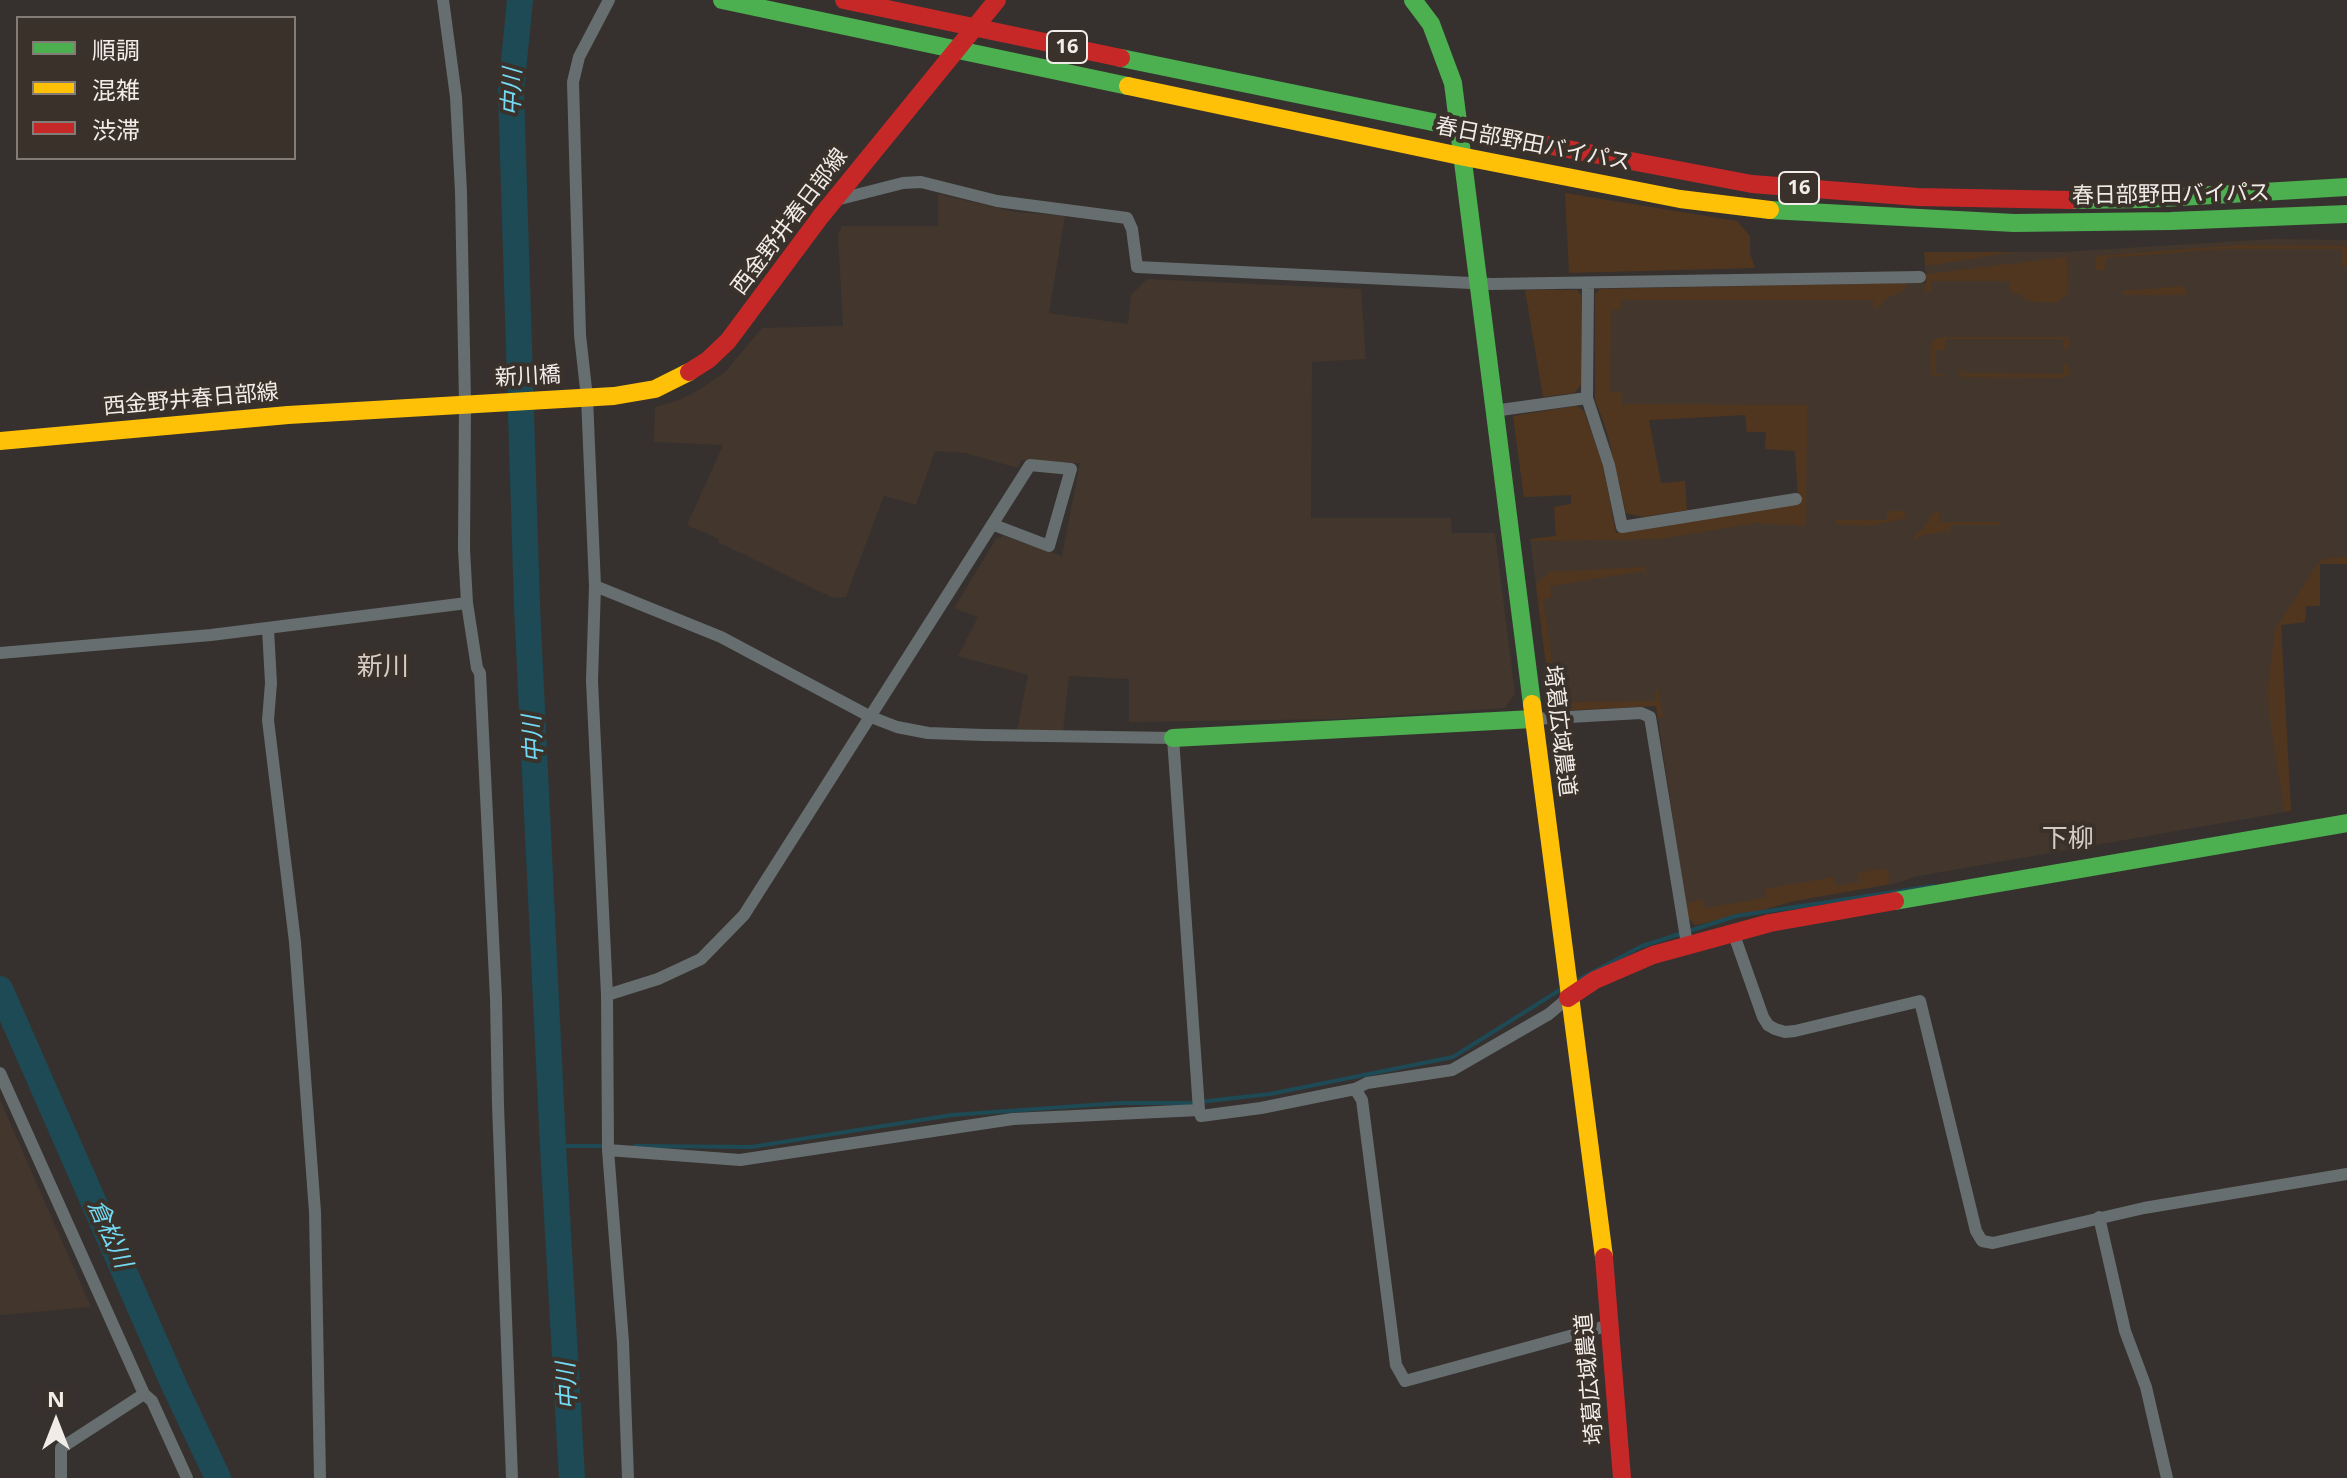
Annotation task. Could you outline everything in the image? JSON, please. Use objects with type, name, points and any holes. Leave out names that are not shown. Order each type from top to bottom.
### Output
[{"type":"main road","name":"春日部野田バイパス","points":[[722,0],[1460,156],[1680,199],[1794,212],[2014,223],[2347,214]]},
{"type":"main road","name":"春日部野田バイパス","points":[[844,0],[1457,128],[1752,184],[1918,197],[2017,200],[2146,199],[2347,187]]},
{"type":"main road","name":"西金野井春日部線","points":[[581,398],[655,389],[691,372],[728,341],[836,200],[997,0]]},
{"type":"main road","name":"埼葛広域農道","points":[[1413,0],[1431,24],[1453,83],[1610,1325],[1622,1478]]},
{"type":"main road","name":"新川橋","points":[[474,403],[581,398]]},
{"type":"main road","name":"西金野井春日部線","points":[[0,441],[288,415],[474,403]]},
{"type":"main road","points":[[1173,738],[1533,719]]},
{"type":"main road","points":[[1568,998],[1622,967],[1733,932],[1860,907],[2347,823]]},
{"type":"street","points":[[443,0],[456,97],[474,403],[464,549],[467,603],[480,673],[496,999],[512,1478]]},
{"type":"street","points":[[609,0],[579,57],[573,82],[581,398],[595,586],[592,681],[607,995],[608,1150],[623,1342],[628,1478]]},
{"type":"street","points":[[836,200],[903,183],[921,182],[997,201],[1127,218],[1132,229],[1137,267],[1477,283],[1588,284],[1920,277]]},
{"type":"street","points":[[1588,284],[1587,398],[1609,465],[1622,527],[1796,499]]},
{"type":"street","points":[[1493,411],[1587,398]]},
{"type":"street","points":[[607,995],[658,979],[701,959],[744,915],[1030,465],[1071,469],[1049,546],[994,525]]},
{"type":"street","points":[[595,586],[721,637],[871,717],[897,727],[928,733],[1173,738],[1201,1116],[1261,1108],[1355,1089],[1367,1083],[1452,1070],[1549,1014],[1568,998]]},
{"type":"street","points":[[0,653],[268,629],[467,603]]},
{"type":"street","points":[[268,629],[271,683],[268,720],[295,942],[315,1212],[320,1478]]},
{"type":"street","points":[[1533,719],[1641,713],[1650,717],[1687,944]]},
{"type":"street","points":[[1733,932],[1763,1017],[1775,1029],[1795,1031],[1920,1001],[1976,1231],[1982,1241],[1993,1243],[2099,1217],[2347,1174]]},
{"type":"street","points":[[0,1073],[144,1394],[152,1401],[187,1478]]},
{"type":"street","points":[[1355,1089],[1362,1100],[1396,1365],[1405,1381],[1610,1325]]},
{"type":"street","points":[[608,1150],[740,1160],[1013,1119],[1199,1110]]},
{"type":"street","points":[[2099,1217],[2125,1331],[2146,1387],[2167,1478]]},
{"type":"street","points":[[61,1478],[61,1448],[144,1394]]},
{"type":"shaded area","points":[[1565,193],[1737,221],[1750,236],[1750,254],[1755,268],[1569,273]]},
{"type":"shaded area","points":[[938,194],[1015,212],[1065,216],[1049,313],[1128,324],[1131,295],[1147,279],[1361,289],[1366,359],[1312,362],[1311,518],[1451,518],[1452,533],[1495,533],[1515,694],[1505,708],[1340,719],[1129,722],[1129,679],[1069,676],[1063,732],[1017,731],[1028,675],[958,656],[978,617],[954,608],[996,539],[1004,536],[1062,556],[1080,463],[1021,460],[1018,468],[965,453],[935,451],[916,505],[884,496],[846,597],[833,598],[687,525],[723,445],[654,442],[655,407],[699,390],[725,372],[762,328],[843,326],[838,235],[842,226],[938,226]]},
{"type":"shaded area","points":[[2272,239],[2347,240],[2347,564],[2320,564],[2320,606],[2306,606],[2305,622],[2281,625],[2291,811],[1913,877],[1898,883],[1794,901],[1695,925],[1688,918],[1656,706],[1552,711],[1530,539],[1556,536],[1554,507],[1571,504],[1571,495],[1524,497],[1513,416],[1576,406],[1584,411],[1603,466],[1616,533],[1703,519],[1798,496],[1795,451],[1765,449],[1766,432],[1747,432],[1745,415],[1649,420],[1595,399],[1595,294],[1600,289],[1926,283],[1924,252],[2062,252]]},
{"type":"shaded area","points":[[2240,245],[2347,246],[2347,266],[2341,266],[2341,249],[2224,249],[2106,258],[2105,270],[2095,270],[2097,256]]},
{"type":"shaded area","points":[[1924,252],[2014,252],[1926,266]]},
{"type":"shaded area","points":[[2067,257],[2068,294],[2056,303],[2028,301],[2010,292],[2009,281],[1931,281],[1931,292],[1926,292],[1926,274]]},
{"type":"shaded area","points":[[1905,283],[1905,290],[1889,297],[1877,308],[1874,308],[1874,300],[1621,300],[1621,309],[1611,310],[1610,392],[1622,392],[1622,404],[1807,405],[1806,526],[1755,523],[1660,539],[1530,539],[1556,536],[1554,507],[1571,504],[1571,495],[1524,497],[1513,416],[1576,406],[1584,411],[1603,466],[1616,533],[1703,519],[1798,496],[1795,451],[1765,449],[1766,432],[1747,432],[1745,415],[1649,420],[1661,483],[1685,481],[1687,510],[1643,517],[1626,513],[1607,432],[1595,399],[1595,294],[1600,289]]},
{"type":"shaded area","points":[[2186,286],[2186,295],[2123,295],[2123,291]]},
{"type":"shaded area","points":[[1525,290],[1577,290],[1581,295],[1581,385],[1574,393],[1543,397]]},
{"type":"shaded area","points":[[1941,337],[2069,337],[2069,348],[2064,350],[2063,339],[1946,339],[1945,350],[1936,350],[1936,373],[1945,375],[1936,377],[1931,373],[1931,348],[1934,340]]},
{"type":"shaded area","points":[[2064,364],[2069,366],[2069,374],[2062,378],[1959,375],[1960,365],[1962,373],[2063,374]]},
{"type":"shaded area","points":[[1887,511],[1905,511],[1905,518],[1870,526],[1836,524],[1836,520],[1887,520]]},
{"type":"shaded area","points":[[1939,511],[1940,522],[1999,522],[1999,525],[1951,525],[1949,534],[1947,531],[1918,536],[1918,540],[1914,540],[1913,536],[1923,529],[1933,513]]},
{"type":"shaded area","points":[[2347,557],[2347,564],[2320,564],[2320,606],[2306,606],[2305,622],[2281,625],[2291,811],[2285,812],[2269,713],[2268,689],[2275,630],[2319,562],[2327,558]]},
{"type":"shaded area","points":[[1645,567],[1647,580],[1643,571],[1550,586],[1551,598],[1543,600],[1556,688],[1567,686],[1571,702],[1655,701],[1658,690],[1663,717],[1658,718],[1656,706],[1552,711],[1536,585],[1549,572]]},
{"type":"shaded area","points":[[1888,870],[1890,884],[1794,901],[1695,925],[1688,918],[1686,906],[1690,902],[1703,900],[1705,908],[1766,898],[1765,889],[1834,877],[1836,886],[1859,882],[1858,873]]},
{"type":"shaded area","points":[[0,1100],[91,1307],[0,1315]]},
{"type":"waterway","name":"中川","points":[[520,0],[511,91],[527,606],[572,1478]]},
{"type":"waterway","points":[[1574,982],[1642,946],[1736,916],[1933,886]]},
{"type":"waterway","points":[[635,1146],[751,1147],[952,1115],[1120,1103],[1190,1103],[1270,1094],[1453,1057],[1563,988]]},
{"type":"waterway","name":"倉松川","points":[[0,989],[218,1478]]},
{"type":"waterway","points":[[553,1146],[606,1146]]},
{"type":"traffic: fast","points":[[722,0],[1128,86]]},
{"type":"traffic: fast","points":[[1413,0],[1431,24],[1453,83],[1532,704]]},
{"type":"traffic: fast","points":[[1121,58],[1520,140]]},
{"type":"traffic: fast","points":[[2071,200],[2146,199],[2347,187]]},
{"type":"traffic: fast","points":[[1770,210],[2014,223],[2347,214]]},
{"type":"traffic: fast","points":[[1173,738],[1533,719]]},
{"type":"traffic: fast","points":[[1895,901],[2347,823]]},
{"type":"traffic: slow","points":[[1128,86],[1680,199],[1770,210]]},
{"type":"traffic: slow","points":[[0,441],[288,415],[614,396],[655,389],[689,372]]},
{"type":"traffic: slow","points":[[1532,704],[1604,1257]]},
{"type":"traffic: jam","points":[[844,0],[1121,58]]},
{"type":"traffic: jam","points":[[689,372],[708,360],[728,341],[821,216],[997,0]]},
{"type":"traffic: jam","points":[[1520,140],[1752,184],[1918,197],[2071,200]]},
{"type":"traffic: jam","points":[[1568,998],[1595,980],[1653,955],[1770,923],[1895,901]]},
{"type":"traffic: jam","points":[[1604,1257],[1622,1478]]},
{"type":"district","name":"新川","points":[[383,668]]},
{"type":"district","name":"下柳","points":[[2068,840]]}]
